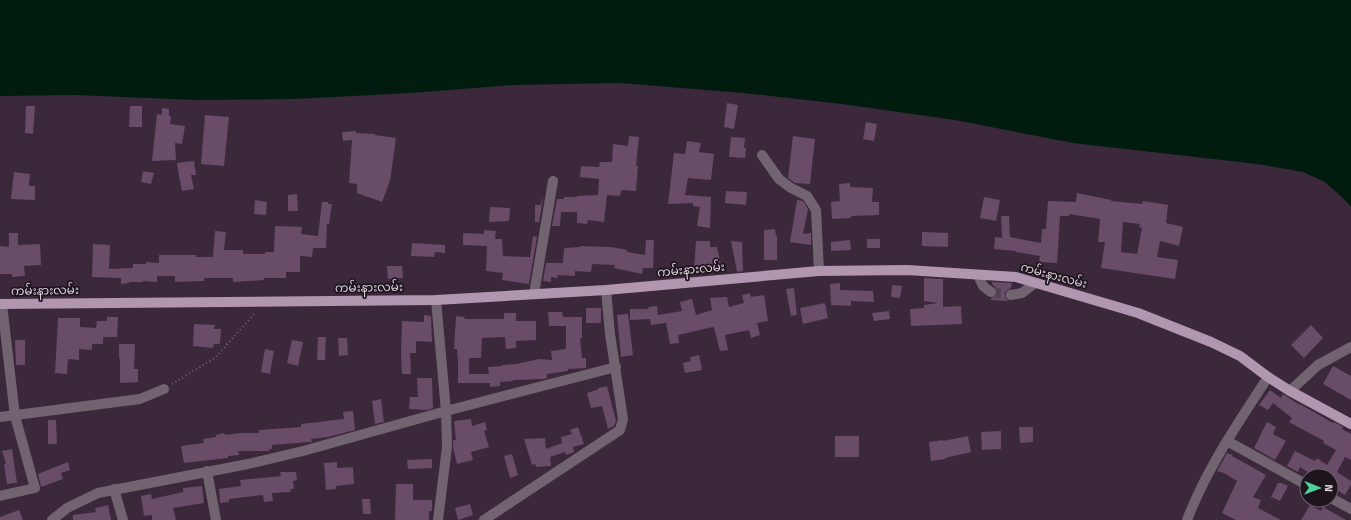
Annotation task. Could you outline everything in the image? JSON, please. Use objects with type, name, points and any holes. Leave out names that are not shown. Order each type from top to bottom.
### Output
[{"type":"main road","name":"ကမ်းနားလမ်း","points":[[1,304],[266,300],[436,300],[606,290],[819,271],[907,270],[1016,278],[1138,312],[1211,342],[1240,356],[1290,391],[1351,424]]},
{"type":"street","points":[[762,155],[778,179],[807,196],[816,210],[819,271]]},
{"type":"street","points":[[534,294],[553,181]]},
{"type":"street","points":[[978,275],[983,286],[991,292]]},
{"type":"street","points":[[1011,294],[1022,293],[1035,283]]},
{"type":"street","points":[[484,520],[620,430],[623,419],[610,334],[606,290]]},
{"type":"street","points":[[436,300],[446,411],[446,448],[438,520]]},
{"type":"street","points":[[0,496],[35,488],[15,416],[1,304]]},
{"type":"street","points":[[1290,391],[1318,365],[1351,347]]},
{"type":"street","points":[[52,520],[68,508],[98,493],[207,472],[303,451],[446,411],[616,367]]},
{"type":"street","points":[[1187,520],[1209,471],[1268,377]]},
{"type":"street","points":[[0,417],[140,398],[164,390]]},
{"type":"street","points":[[1227,441],[1299,481]]},
{"type":"street","points":[[207,472],[216,520]]},
{"type":"street","points":[[114,489],[123,520]]},
{"type":"street","points":[[1339,502],[1351,509]]},
{"type":"path","points":[[164,390],[215,358],[266,300]]},
{"type":"shaded area","points":[[0,0],[1351,0],[1351,207],[1325,182],[1303,172],[1257,164],[1073,143],[955,120],[842,104],[743,93],[620,83],[513,85],[411,93],[294,99],[196,100],[75,95],[0,96]]},
{"type":"building","points":[[727,103],[738,105],[734,129],[724,127]]},
{"type":"building","points":[[26,106],[35,106],[33,134],[25,133]]},
{"type":"building","points":[[130,106],[142,106],[142,127],[129,127]]},
{"type":"building","points":[[162,108],[169,109],[169,116],[171,116],[170,124],[185,126],[182,144],[175,143],[176,160],[152,161],[157,114],[162,115]]},
{"type":"building","points":[[205,115],[229,117],[224,166],[201,164]]},
{"type":"building","points":[[866,122],[877,124],[874,141],[863,139]]},
{"type":"building","points":[[356,131],[356,133],[375,134],[396,138],[390,181],[382,202],[357,193],[357,184],[349,183],[352,140],[343,141],[342,132]]},
{"type":"building","points":[[629,136],[639,137],[636,166],[638,166],[636,191],[621,190],[620,196],[607,195],[604,222],[588,220],[587,224],[577,223],[577,212],[561,212],[560,226],[552,226],[557,199],[564,199],[564,197],[598,195],[599,179],[580,177],[581,166],[599,167],[600,162],[612,162],[613,144],[628,146]]},
{"type":"building","points":[[793,136],[815,139],[810,184],[795,183],[788,178]]},
{"type":"building","points":[[731,137],[745,138],[745,158],[729,157]]},
{"type":"building","points":[[687,141],[701,143],[699,152],[714,154],[711,180],[688,178],[685,195],[711,197],[710,228],[697,226],[700,207],[693,206],[693,203],[668,204],[674,153],[685,154]]},
{"type":"building","points":[[194,161],[196,175],[191,175],[194,189],[182,191],[177,163]]},
{"type":"building","points":[[143,171],[154,173],[151,184],[141,182]]},
{"type":"building","points":[[14,172],[30,174],[29,186],[35,186],[35,200],[11,199]]},
{"type":"building","points":[[850,183],[850,187],[873,188],[872,202],[879,202],[879,215],[851,216],[851,218],[832,219],[831,202],[840,201],[839,184]]},
{"type":"building","points":[[726,191],[747,192],[746,205],[725,203]]},
{"type":"building","points":[[1077,193],[1111,201],[1142,204],[1143,201],[1168,205],[1166,223],[1183,227],[1179,246],[1160,241],[1157,257],[1178,260],[1175,279],[1101,268],[1105,242],[1098,242],[1100,219],[1069,214],[1069,216],[1060,216],[1057,263],[1039,262],[1040,256],[1016,251],[994,249],[995,237],[1002,238],[1001,216],[1009,216],[1010,237],[1041,243],[1042,229],[1046,229],[1048,201],[1076,202]],"holes":[[[1123,222],[1140,224],[1139,227],[1142,228],[1137,254],[1121,252]]]},
{"type":"building","points":[[297,194],[298,211],[288,211],[288,195]]},
{"type":"building","points":[[984,197],[1000,200],[996,221],[980,218]]},
{"type":"building","points":[[542,199],[539,222],[535,222],[535,205],[541,205]]},
{"type":"building","points":[[255,200],[267,202],[266,215],[254,214]]},
{"type":"building","points":[[797,200],[803,201],[808,209],[803,234],[811,233],[811,245],[790,242]]},
{"type":"building","points":[[322,202],[332,204],[329,224],[327,224],[326,248],[313,248],[312,257],[300,256],[300,272],[286,272],[286,278],[264,278],[264,280],[233,282],[233,278],[204,278],[204,281],[175,282],[175,276],[157,276],[157,282],[143,281],[121,284],[121,278],[92,277],[93,244],[110,245],[109,269],[133,268],[133,264],[146,264],[146,262],[159,263],[159,255],[196,255],[196,257],[213,257],[215,231],[226,232],[224,250],[243,250],[243,254],[265,254],[265,252],[274,252],[275,226],[302,227],[301,234],[318,236]]},
{"type":"building","points":[[490,207],[510,208],[509,221],[489,222]]},
{"type":"building","points":[[775,229],[777,236],[777,260],[764,260],[764,230]]},
{"type":"building","points":[[484,230],[496,231],[495,239],[502,239],[503,256],[530,257],[533,236],[537,237],[529,284],[502,280],[503,273],[486,271],[487,246],[463,245],[463,233],[484,234]]},
{"type":"building","points":[[922,232],[948,233],[948,247],[922,246]]},
{"type":"building","points":[[9,233],[18,233],[18,245],[40,244],[41,265],[24,266],[25,276],[12,277],[12,274],[0,274],[0,246],[9,247]]},
{"type":"building","points":[[867,239],[880,239],[880,248],[867,248]]},
{"type":"building","points":[[646,240],[654,240],[653,268],[643,268],[642,274],[614,268],[615,265],[592,264],[591,272],[575,271],[575,276],[558,275],[557,278],[551,277],[551,282],[543,281],[546,263],[563,263],[564,248],[580,246],[611,247],[627,250],[627,252],[645,255]]},
{"type":"building","points":[[850,240],[851,250],[831,251],[831,242]]},
{"type":"building","points":[[696,241],[710,241],[710,247],[717,247],[721,266],[707,265],[707,270],[694,270]]},
{"type":"building","points":[[731,241],[742,242],[743,271],[737,272]]},
{"type":"building","points":[[412,243],[445,245],[445,253],[435,252],[434,257],[411,256]]},
{"type":"building","points":[[387,266],[402,266],[403,278],[388,279]]},
{"type":"building","points":[[924,278],[943,279],[943,307],[961,306],[962,324],[911,326],[910,309],[924,308],[924,305],[938,303],[924,301]]},
{"type":"building","points":[[992,282],[1012,283],[1011,288],[1005,293],[1005,297],[1008,301],[991,300],[991,298],[996,296],[997,292],[997,289]]},
{"type":"building","points":[[840,283],[840,290],[873,291],[874,302],[851,301],[851,306],[831,305],[830,284]]},
{"type":"building","points":[[892,285],[902,286],[900,298],[891,297]]},
{"type":"building","points":[[794,288],[797,315],[791,316],[786,289]]},
{"type":"building","points":[[750,293],[751,297],[764,295],[768,321],[757,323],[760,335],[751,338],[749,330],[725,335],[728,350],[720,351],[713,327],[678,335],[679,343],[670,344],[666,323],[651,325],[650,319],[630,320],[630,309],[649,309],[648,307],[657,306],[658,315],[682,311],[680,302],[692,299],[696,315],[712,310],[710,298],[727,297],[729,307],[744,303],[742,295]]},
{"type":"building","points":[[825,303],[828,318],[803,324],[800,308]]},
{"type":"building","points":[[586,308],[601,308],[601,323],[586,323]]},
{"type":"building","points":[[889,311],[890,319],[874,321],[872,313]]},
{"type":"building","points":[[548,312],[562,312],[563,317],[582,317],[582,338],[580,338],[582,358],[586,358],[586,368],[568,369],[568,371],[547,374],[547,378],[544,379],[500,382],[500,386],[490,387],[490,383],[458,383],[457,349],[454,349],[456,316],[465,317],[464,319],[504,319],[504,313],[516,313],[516,321],[536,321],[536,340],[516,341],[516,348],[506,349],[505,337],[482,338],[481,358],[469,358],[469,374],[489,374],[488,367],[516,364],[539,359],[552,360],[551,351],[566,349],[566,326],[549,326]]},
{"type":"building","points":[[628,314],[633,355],[621,357],[617,315]]},
{"type":"building","points":[[424,315],[431,316],[432,342],[416,341],[416,353],[410,353],[411,374],[402,374],[402,321],[424,322]]},
{"type":"building","points":[[107,317],[118,317],[117,337],[103,337],[103,344],[92,344],[92,350],[79,349],[79,360],[68,359],[67,374],[55,373],[58,318],[80,318],[80,327],[96,328],[97,321],[107,321]]},
{"type":"building","points":[[194,324],[215,325],[214,329],[221,329],[220,344],[214,344],[213,348],[193,346]]},
{"type":"building","points":[[1311,325],[1323,338],[1304,358],[1291,345]]},
{"type":"building","points":[[318,337],[326,337],[325,360],[317,360]]},
{"type":"building","points":[[338,338],[347,338],[348,355],[339,356]]},
{"type":"building","points":[[15,340],[25,340],[25,365],[16,365]]},
{"type":"building","points":[[292,340],[303,342],[298,366],[287,363]]},
{"type":"building","points":[[119,344],[135,344],[134,369],[138,369],[138,382],[120,383]]},
{"type":"building","points":[[265,349],[274,351],[270,374],[261,372]]},
{"type":"building","points":[[699,355],[702,370],[685,373],[683,363],[691,361],[690,357]]},
{"type":"building","points":[[1333,366],[1351,376],[1351,400],[1323,384]]},
{"type":"building","points":[[417,378],[432,378],[433,408],[427,410],[409,409],[410,397],[418,397]]},
{"type":"building","points":[[607,386],[616,421],[614,426],[608,429],[602,406],[591,408],[587,393]]},
{"type":"building","points":[[1270,390],[1281,398],[1283,394],[1300,405],[1343,427],[1342,429],[1351,434],[1351,460],[1345,457],[1339,468],[1300,467],[1298,472],[1287,466],[1295,451],[1315,461],[1317,458],[1327,465],[1336,450],[1323,443],[1324,441],[1289,422],[1292,418],[1273,403],[1268,410],[1259,405]]},
{"type":"building","points":[[381,399],[384,422],[375,424],[372,401]]},
{"type":"building","points":[[353,411],[355,430],[328,437],[311,439],[312,442],[272,445],[272,449],[269,449],[269,451],[238,451],[239,455],[228,456],[228,458],[184,463],[181,446],[204,443],[203,439],[216,437],[216,435],[224,433],[225,435],[259,433],[259,430],[301,427],[301,424],[344,419],[343,412]]},
{"type":"building","points":[[471,419],[472,426],[485,422],[487,430],[484,431],[489,447],[471,452],[473,460],[457,464],[453,448],[453,440],[456,440],[454,421]]},
{"type":"building","points":[[48,420],[56,420],[57,444],[48,444]]},
{"type":"building","points":[[1267,422],[1276,427],[1273,434],[1286,441],[1275,460],[1254,448]]},
{"type":"building","points":[[578,427],[584,444],[573,447],[574,452],[566,455],[565,452],[550,457],[551,466],[536,467],[535,464],[532,465],[524,439],[545,438],[546,449],[562,443],[561,437],[572,434],[570,430]]},
{"type":"building","points":[[1019,427],[1033,427],[1033,442],[1020,443]]},
{"type":"building","points":[[1001,431],[1001,449],[982,450],[981,432]]},
{"type":"building","points":[[835,436],[859,436],[859,457],[835,457]]},
{"type":"building","points":[[968,436],[971,452],[931,461],[929,442]]},
{"type":"building","points":[[12,449],[17,483],[7,484],[4,464],[6,464],[2,451]]},
{"type":"building","points":[[1227,453],[1233,455],[1232,456],[1266,475],[1253,497],[1261,500],[1258,508],[1281,520],[1236,520],[1222,513],[1237,481],[1224,473],[1217,471]]},
{"type":"building","points":[[512,454],[518,475],[510,478],[504,456]]},
{"type":"building","points":[[432,459],[432,468],[408,469],[407,460]]},
{"type":"building","points":[[68,462],[70,470],[61,473],[63,479],[41,487],[38,474]]},
{"type":"building","points":[[337,462],[337,468],[353,467],[354,484],[336,486],[336,489],[326,490],[324,463]]},
{"type":"building","points":[[280,472],[296,472],[297,480],[293,481],[294,489],[290,489],[291,492],[272,493],[273,501],[264,502],[263,495],[229,499],[229,502],[220,503],[219,489],[241,486],[240,480],[281,476]]},
{"type":"building","points":[[1339,473],[1351,481],[1351,485],[1345,495],[1339,491]]},
{"type":"building","points":[[1278,483],[1288,486],[1280,501],[1271,497]]},
{"type":"building","points":[[396,484],[413,484],[413,500],[432,500],[432,511],[429,511],[429,520],[395,520]]},
{"type":"building","points":[[202,486],[204,503],[173,508],[176,520],[152,520],[152,515],[144,516],[141,496],[151,494],[152,499],[183,492],[183,488]]},
{"type":"building","points":[[362,499],[370,499],[371,514],[363,514]]},
{"type":"building","points":[[470,504],[473,515],[458,520],[455,508]]},
{"type":"building","points":[[108,505],[111,520],[73,520],[73,515],[96,512],[95,508]]},
{"type":"building","points":[[1308,508],[1316,508],[1321,511],[1322,508],[1325,508],[1346,520],[1301,520]]},
{"type":"building","points":[[19,510],[23,520],[0,520],[0,517]]},
{"type":"tunnel","points":[[991,292],[1011,295]]}]
